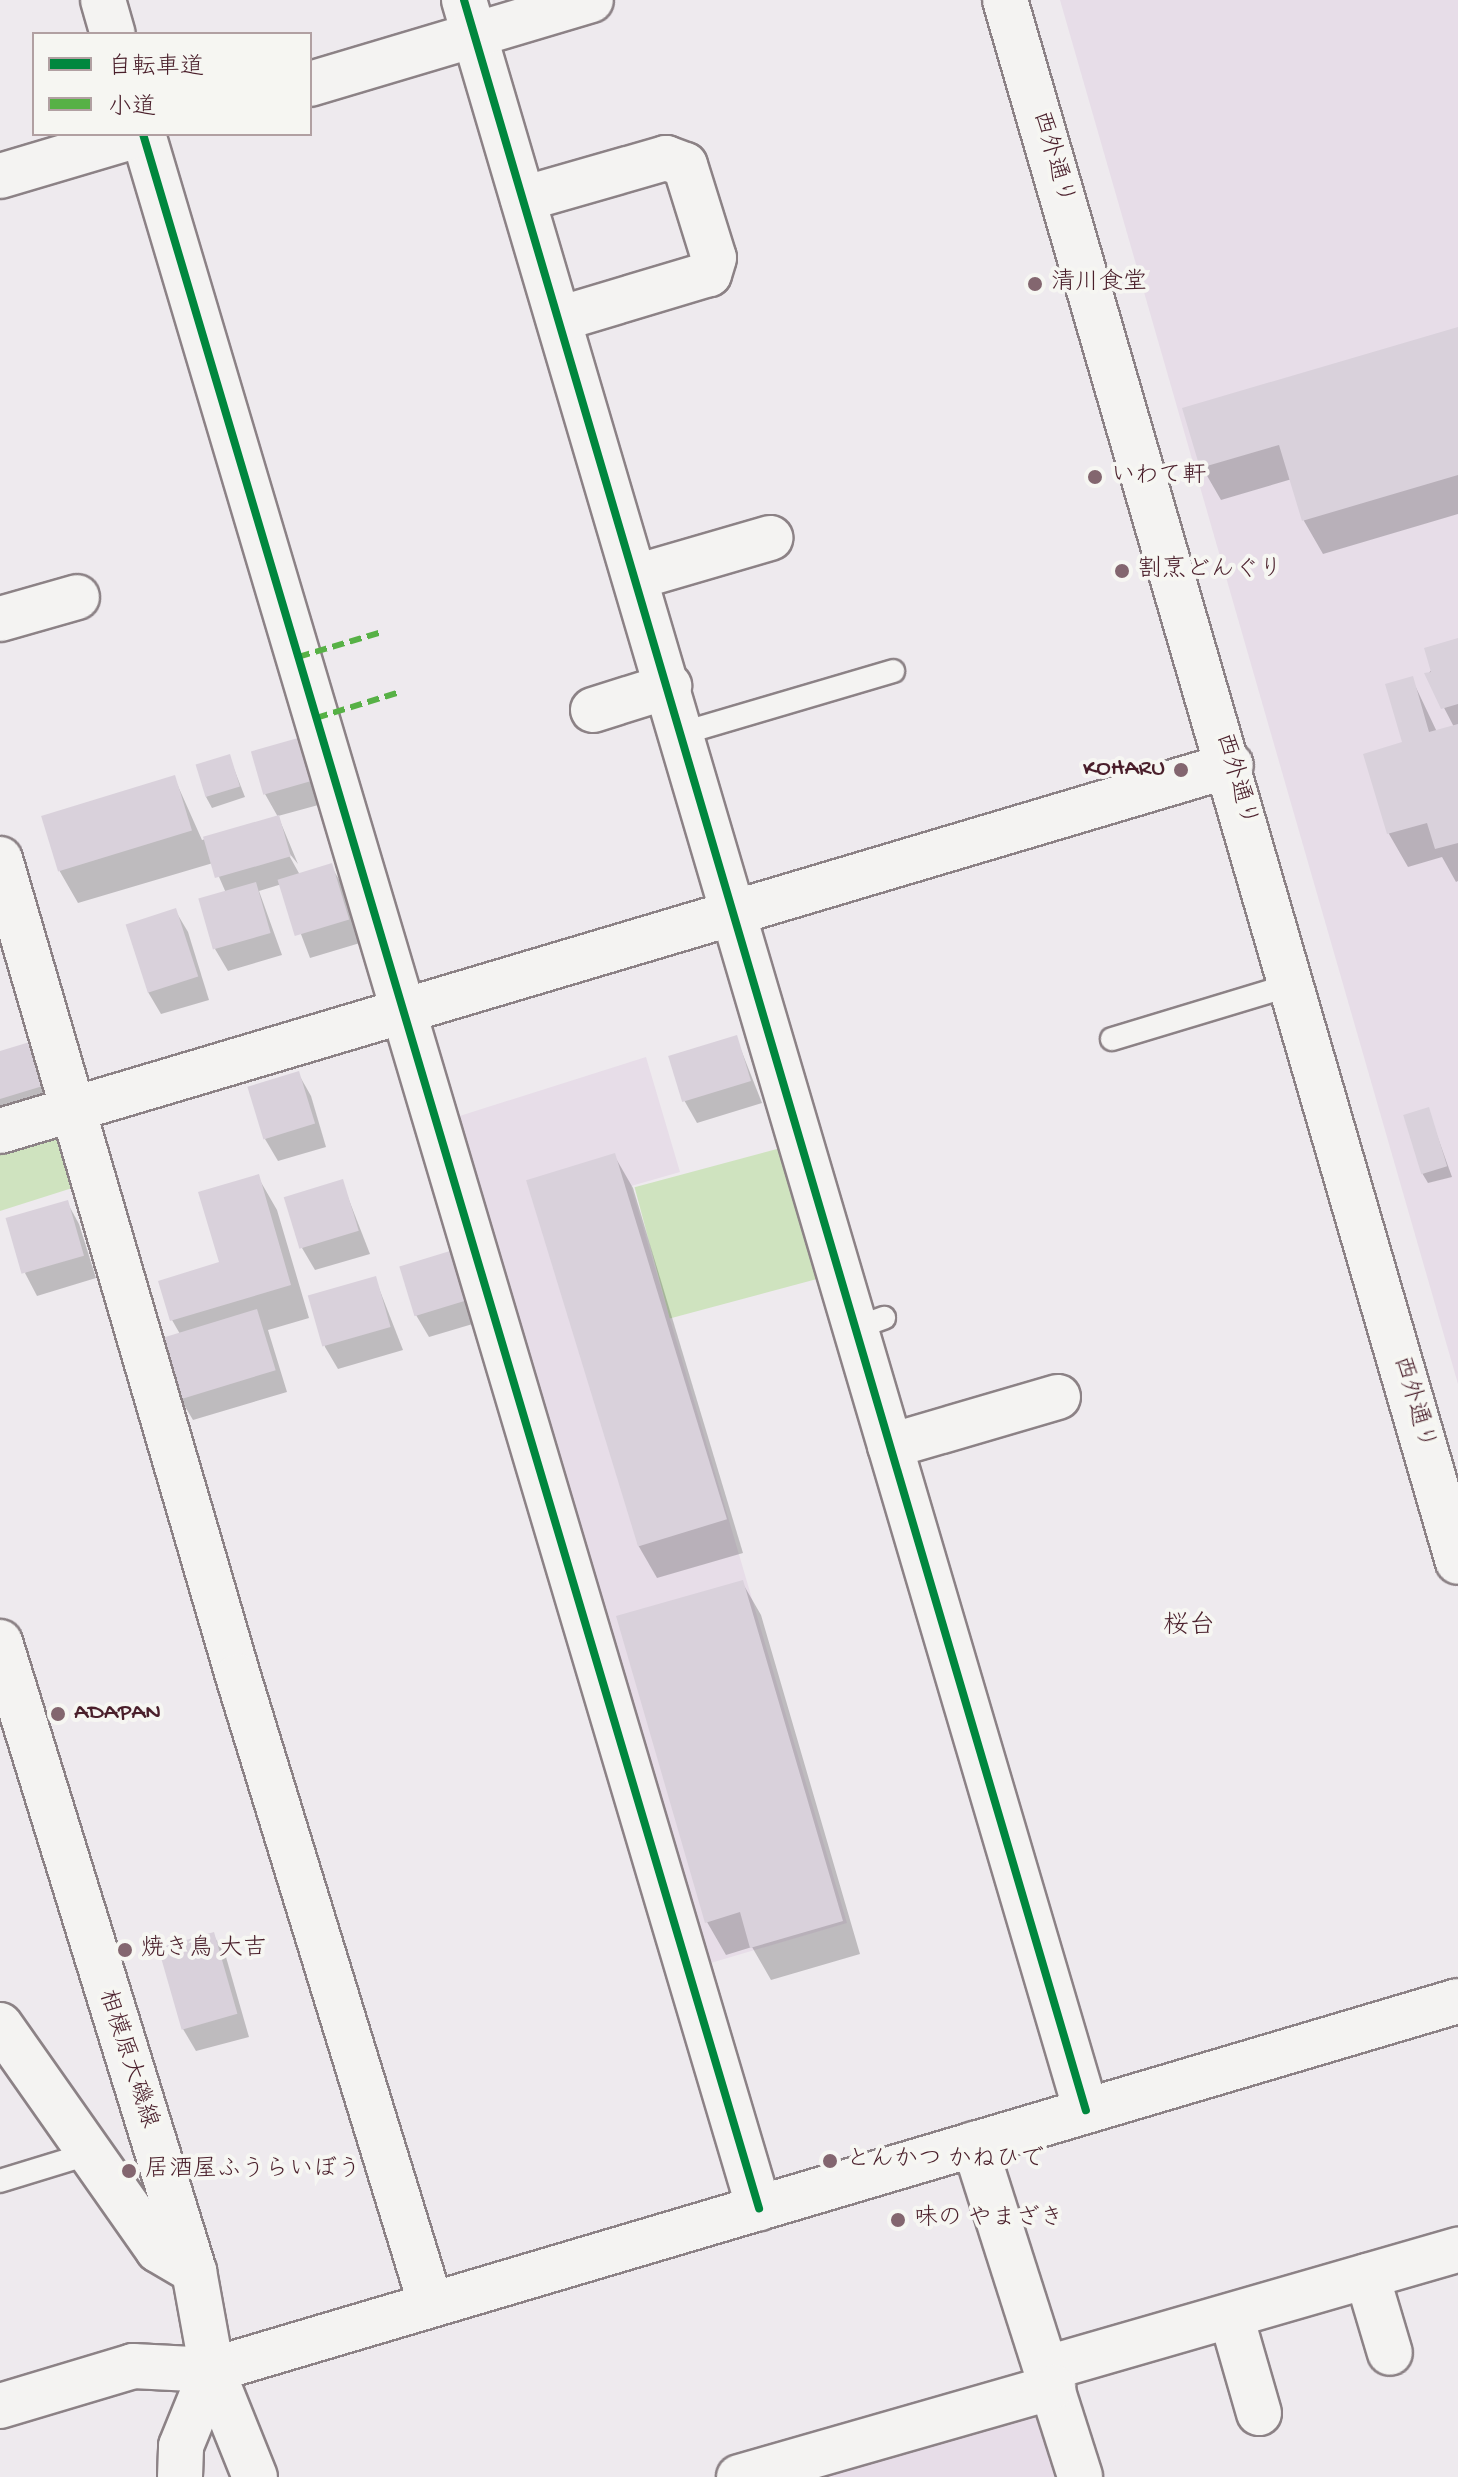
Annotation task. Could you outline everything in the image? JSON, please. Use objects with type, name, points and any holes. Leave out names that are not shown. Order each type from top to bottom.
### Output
[{"type":"street","points":[[103,0],[112,32]]},
{"type":"street","points":[[312,83],[469,18],[591,0]]},
{"type":"street","name":"西外通り","points":[[1005,0],[1231,765],[1458,1562]]},
{"type":"street","points":[[469,18],[736,910],[870,1323],[890,1446],[1086,2110]]},
{"type":"street","points":[[0,176],[135,136]]},
{"type":"street","points":[[143,136],[759,2208]]},
{"type":"street","points":[[523,199],[666,158],[685,165],[714,258],[709,274],[559,319]]},
{"type":"street","points":[[636,577],[770,538]]},
{"type":"street","points":[[0,619],[77,597]]},
{"type":"street","points":[[593,710],[669,686]]},
{"type":"street","points":[[0,1131],[1231,765]]},
{"type":"street","points":[[0,859],[238,1676],[431,2305]]},
{"type":"street","points":[[890,1446],[1058,1397]]},
{"type":"street","name":"相模原大磯線","points":[[0,1642],[194,2271],[212,2370],[255,2477]]},
{"type":"street","points":[[0,2406],[133,2366],[212,2370],[1458,2001]]},
{"type":"street","points":[[0,2025],[158,2250],[194,2271]]},
{"type":"street","points":[[974,2144],[1080,2477]]},
{"type":"street","points":[[739,2477],[1051,2378],[1231,2316],[1458,2250]]},
{"type":"street","points":[[1367,2276],[1390,2353]]},
{"type":"street","points":[[1231,2316],[1259,2413]]},
{"type":"street","points":[[180,2477],[181,2446],[212,2370]]},
{"type":"lane","points":[[683,733],[893,671]]},
{"type":"lane","points":[[1112,1039],[1294,984]]},
{"type":"lane","points":[[0,2181],[88,2154]]},
{"type":"shaded area","points":[[1060,0],[1458,0],[1458,1384]]},
{"type":"shaded area","points":[[646,1057],[680,1172],[631,1186],[847,1923],[697,1967],[447,1120]]},
{"type":"shaded area","points":[[1034,2398],[1067,2477],[765,2477]]},
{"type":"green space","points":[[65,1124],[88,1183],[0,1211],[0,1144]]},
{"type":"green space","points":[[792,1145],[827,1276],[670,1319],[635,1187]]},
{"type":"building","points":[[1458,327],[1458,475],[1302,521],[1279,445],[1200,468],[1182,408]]},
{"type":"building","points":[[1458,638],[1458,704],[1441,709],[1424,673],[1431,672],[1424,648]]},
{"type":"building","points":[[1413,676],[1429,732],[1458,724],[1458,843],[1435,849],[1427,823],[1387,834],[1363,754],[1402,742],[1385,684]]},
{"type":"building","points":[[298,738],[310,781],[263,795],[251,752]]},
{"type":"building","points":[[230,754],[240,787],[206,797],[196,765]]},
{"type":"building","points":[[175,775],[192,830],[58,871],[41,816]]},
{"type":"building","points":[[279,815],[291,856],[215,878],[203,837]]},
{"type":"building","points":[[332,863],[349,919],[295,936],[277,880]]},
{"type":"building","points":[[256,882],[271,933],[213,949],[198,899]]},
{"type":"building","points":[[176,908],[198,976],[148,993],[126,924]]},
{"type":"building","points":[[737,1035],[751,1081],[682,1102],[668,1056]]},
{"type":"building","points":[[33,1041],[46,1085],[0,1099],[0,1051]]},
{"type":"building","points":[[299,1071],[315,1124],[263,1139],[247,1087]]},
{"type":"building","points":[[1429,1107],[1447,1166],[1421,1174],[1403,1115]]},
{"type":"building","points":[[615,1153],[727,1519],[638,1546],[526,1180]]},
{"type":"building","points":[[259,1174],[291,1285],[170,1321],[158,1281],[219,1262],[198,1192]]},
{"type":"building","points":[[343,1179],[359,1231],[299,1249],[284,1197]]},
{"type":"building","points":[[68,1200],[84,1256],[22,1274],[6,1218]]},
{"type":"building","points":[[450,1251],[465,1301],[415,1316],[399,1266]]},
{"type":"building","points":[[376,1276],[391,1327],[322,1347],[308,1296]]},
{"type":"building","points":[[257,1309],[276,1370],[179,1400],[160,1339]]},
{"type":"building","points":[[743,1580],[843,1921],[750,1948],[740,1912],[705,1923],[616,1616]]},
{"type":"building","points":[[214,1932],[237,2014],[182,2030],[158,1948]]},
{"type":"marked path","points":[[298,657],[382,632]]},
{"type":"marked path","points":[[316,718],[397,693]]},
{"type":"cycle path","points":[[464,0],[1086,2110]]},
{"type":"cycle path","points":[[144,136],[759,2208]]},
{"type":"place","name":"清川食堂","points":[[1035,284]]},
{"type":"place","name":"いわて軒","points":[[1095,477]]},
{"type":"place","name":"割烹どんぐり","points":[[1122,571]]},
{"type":"place","name":"KOHARU","points":[[1181,770]]},
{"type":"place","name":"ADAPAN","points":[[58,1714]]},
{"type":"place","name":"焼き鳥 大吉","points":[[125,1950]]},
{"type":"place","name":"とんかつ かねひで","points":[[830,2161]]},
{"type":"place","name":"居酒屋ふうらいぼう","points":[[129,2171]]},
{"type":"place","name":"味の やまざき","points":[[898,2220]]},
{"type":"district","name":"桜台","points":[[1189,1628]]}]
